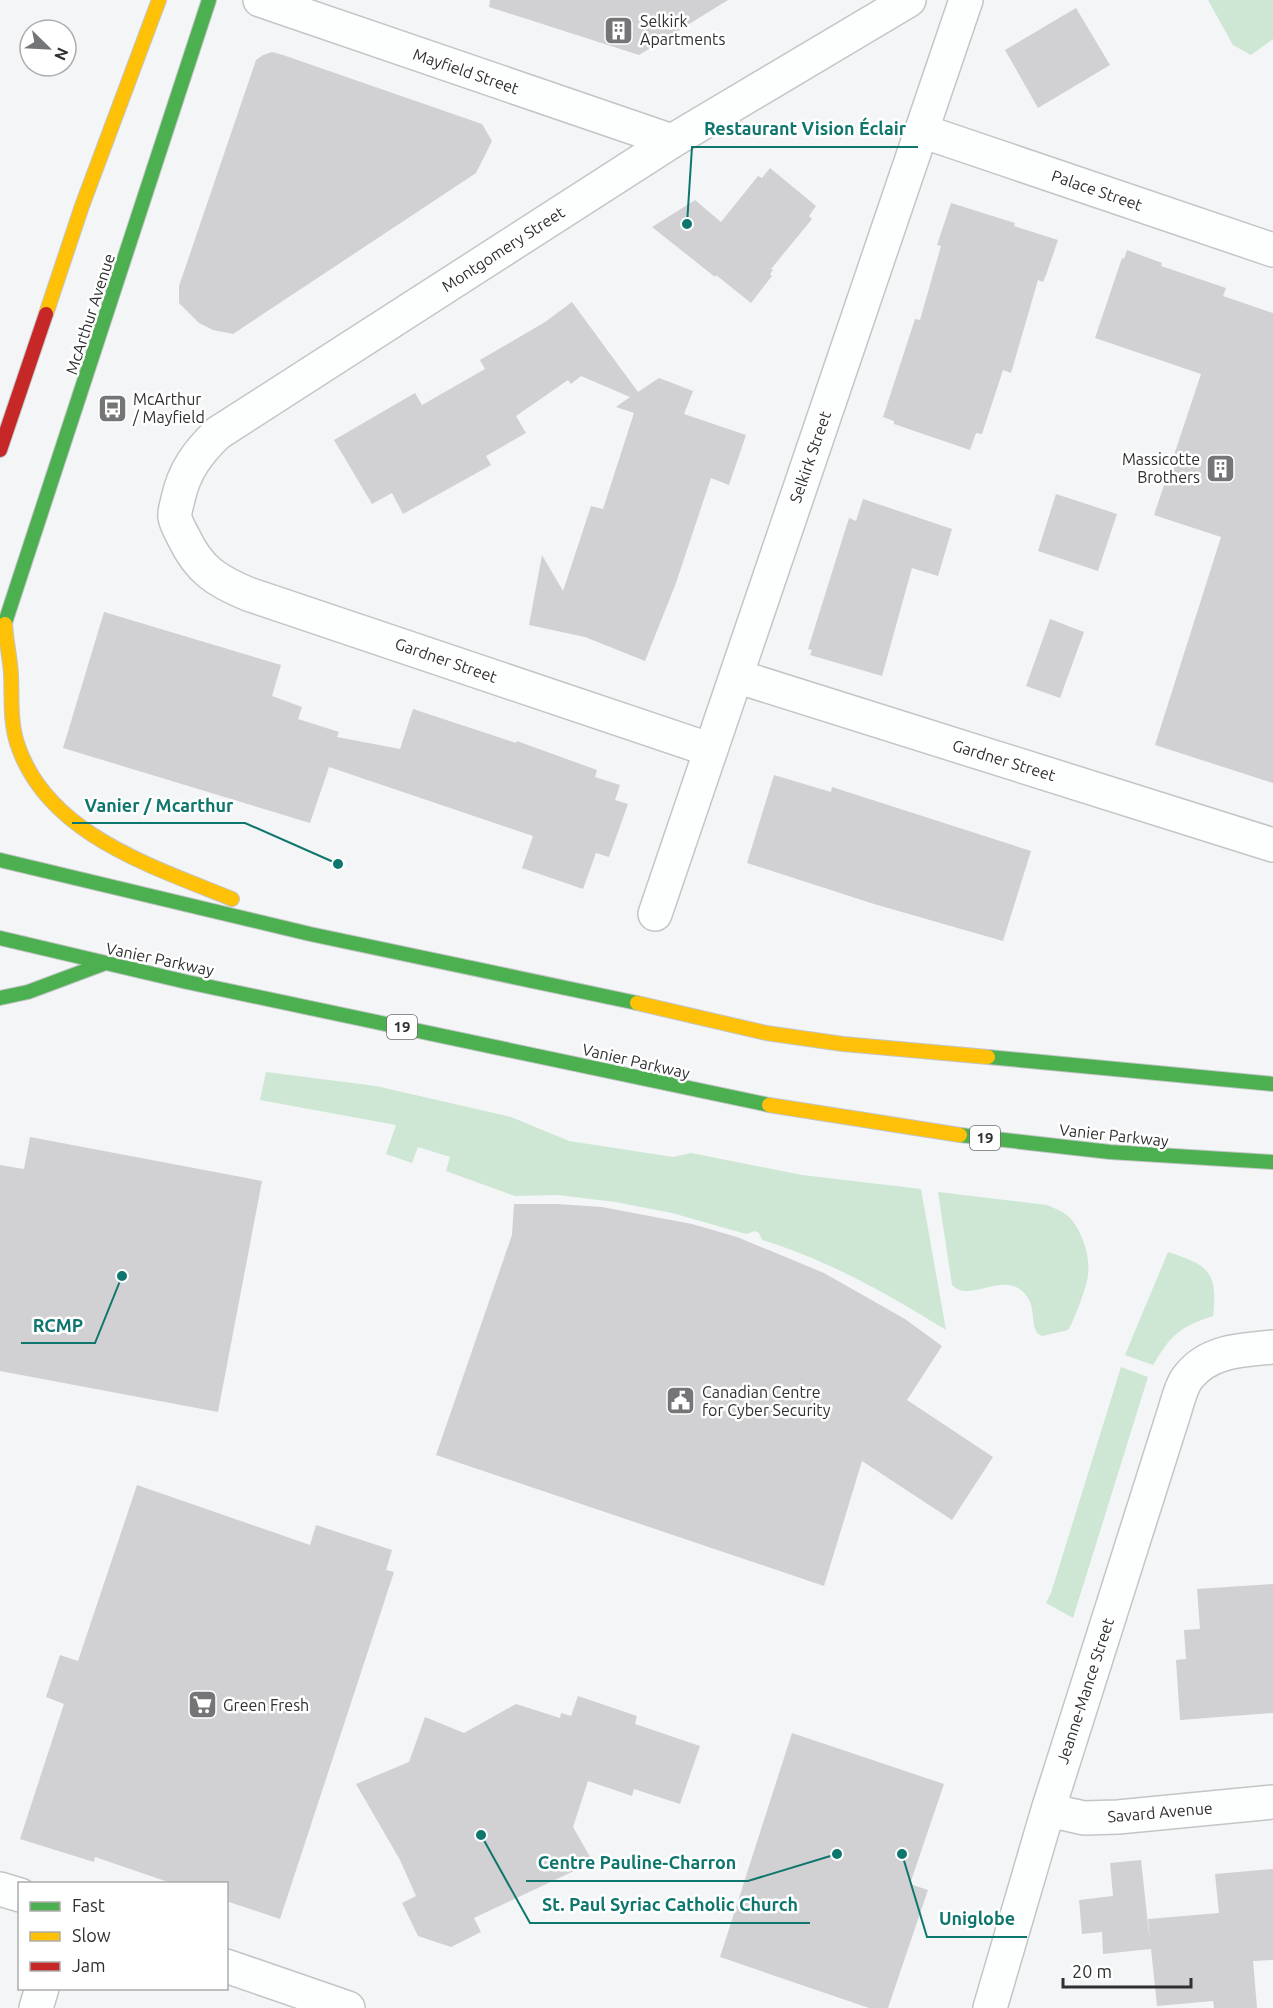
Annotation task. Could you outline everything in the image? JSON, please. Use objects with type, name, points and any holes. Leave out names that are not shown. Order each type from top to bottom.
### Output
[{"type":"main road","points":[[0,450],[82,206],[159,0]]},
{"type":"main road","name":"McArthur Avenue","points":[[0,638],[209,0]]},
{"type":"main road","points":[[4,624],[17,744],[40,788],[57,807],[72,820],[113,847],[310,934]]},
{"type":"main road","points":[[0,860],[310,934],[557,985],[766,1033],[855,1045],[1273,1084]]},
{"type":"main road","name":"Vanier Parkway","points":[[0,938],[103,964],[701,1092],[838,1118],[1102,1151],[1182,1158],[1273,1161]]},
{"type":"main road","points":[[0,998],[28,992],[103,964]]},
{"type":"street","name":"Mayfield Street","points":[[260,0],[672,141]]},
{"type":"street","name":"Montgomery Street","points":[[191,554],[174,516],[178,497],[188,469],[202,449],[218,433],[672,141],[909,0]]},
{"type":"street","name":"Selkirk Street","points":[[655,914],[966,0]]},
{"type":"street","name":"Palace Street","points":[[922,131],[1273,250]]},
{"type":"street","name":"Gardner Street","points":[[191,554],[207,572],[225,584],[248,594],[711,750]]},
{"type":"street","name":"Gardner Street","points":[[736,676],[1273,845]]},
{"type":"street","name":"Jeanne-Mance Street","points":[[990,2008],[1048,1810],[1173,1416],[1188,1376],[1204,1363],[1224,1352],[1273,1347]]},
{"type":"street","name":"Savard Avenue","points":[[1048,1810],[1084,1818],[1118,1817],[1273,1802]]},
{"type":"street","points":[[0,1889],[18,1894]]},
{"type":"street","points":[[228,1967],[348,2008]]},
{"type":"street","points":[[36,2008],[42,1990]]},
{"type":"green space","points":[[1208,0],[1273,0],[1273,39],[1251,55],[1233,45]]},
{"type":"green space","points":[[266,1072],[376,1086],[511,1117],[569,1141],[673,1157],[691,1153],[802,1175],[921,1189],[946,1330],[857,1279],[810,1257],[762,1240],[759,1233],[755,1231],[746,1234],[672,1213],[615,1202],[558,1195],[515,1196],[446,1171],[450,1157],[418,1147],[412,1163],[386,1154],[396,1125],[260,1100]]},
{"type":"green space","points":[[938,1192],[1047,1205],[1071,1219],[1086,1248],[1088,1273],[1082,1298],[1068,1330],[1042,1336],[1037,1333],[1032,1306],[1028,1298],[1020,1289],[1010,1285],[969,1291],[960,1290],[952,1285]]},
{"type":"green space","points":[[1168,1252],[1193,1261],[1201,1266],[1212,1279],[1213,1316],[1177,1333],[1153,1365],[1125,1355]]},
{"type":"green space","points":[[1121,1367],[1148,1377],[1073,1618],[1046,1603]]},
{"type":"building","name":"Selkirk Apartments","points":[[490,0],[728,0],[639,55],[489,7]]},
{"type":"building","points":[[1076,8],[1110,65],[1038,108],[1005,50]]},
{"type":"building","points":[[272,52],[482,124],[492,141],[476,173],[233,334],[213,330],[199,323],[179,303],[179,286],[256,60]]},
{"type":"building","points":[[770,168],[816,206],[809,216],[812,219],[771,269],[773,270],[770,274],[772,276],[751,303],[652,227],[695,200],[721,222],[758,176],[762,178]]},
{"type":"building","points":[[951,203],[1015,223],[1014,226],[1058,240],[1043,282],[1038,280],[1011,373],[1003,370],[982,434],[976,433],[970,450],[894,424],[894,421],[883,417],[915,319],[920,320],[941,246],[937,245]]},
{"type":"building","points":[[1127,250],[1162,263],[1161,266],[1226,288],[1223,296],[1273,313],[1273,783],[1155,745],[1221,537],[1154,515],[1201,374],[1095,338],[1122,258],[1124,259]]},
{"type":"building","points":[[572,302],[638,392],[659,378],[693,391],[684,414],[746,435],[729,485],[711,478],[676,583],[645,661],[585,637],[529,625],[542,555],[563,591],[591,506],[603,509],[634,413],[616,407],[630,397],[581,376],[571,384],[568,380],[516,416],[526,433],[486,456],[491,465],[403,514],[392,493],[372,504],[334,440],[415,393],[422,405],[485,369],[480,360],[545,322]]},
{"type":"building","points":[[1056,494],[1117,514],[1098,571],[1038,551]]},
{"type":"building","points":[[863,499],[952,529],[938,576],[912,568],[882,676],[810,655],[812,650],[808,649],[849,518],[856,521]]},
{"type":"building","points":[[104,612],[281,665],[272,696],[302,707],[298,719],[339,732],[337,737],[400,749],[413,709],[516,743],[517,741],[597,770],[595,777],[620,785],[615,800],[628,804],[609,857],[596,853],[583,889],[522,868],[533,836],[329,767],[310,823],[63,748]]},
{"type":"building","points":[[1050,619],[1084,632],[1060,698],[1026,686]]},
{"type":"building","points":[[774,775],[831,792],[832,787],[1031,851],[1003,941],[874,904],[747,863]]},
{"type":"building","points":[[30,1137],[262,1181],[218,1412],[0,1371],[0,1165],[24,1169]]},
{"type":"building","name":"Canadian Centre for Cyber Security","points":[[514,1204],[602,1207],[692,1224],[737,1237],[824,1273],[905,1319],[942,1346],[907,1400],[993,1457],[952,1520],[862,1461],[824,1586],[436,1455],[512,1235]]},
{"type":"building","points":[[137,1485],[310,1545],[316,1525],[392,1550],[386,1570],[394,1572],[280,1919],[228,1902],[228,1882],[168,1882],[95,1857],[94,1862],[20,1839],[64,1704],[46,1697],[60,1655],[78,1661]]},
{"type":"building","points":[[1273,1584],[1273,1713],[1180,1720],[1176,1660],[1186,1659],[1184,1630],[1200,1629],[1197,1589]]},
{"type":"building","points":[[578,1696],[637,1716],[635,1724],[700,1746],[680,1804],[634,1789],[632,1796],[588,1781],[573,1827],[593,1862],[474,1918],[481,1932],[451,1947],[418,1936],[402,1903],[416,1896],[400,1860],[356,1784],[409,1762],[425,1717],[464,1733],[516,1704],[560,1718],[561,1713],[571,1716]]},
{"type":"building","points":[[792,1733],[944,1784],[910,1884],[928,1890],[888,2008],[869,2008],[720,1957]]},
{"type":"building","points":[[1141,1860],[1150,1943],[1148,1919],[1219,1913],[1215,1874],[1273,1869],[1273,1960],[1253,1961],[1257,2008],[1214,2008],[1213,2001],[1157,2006],[1151,1949],[1103,1954],[1102,1932],[1082,1934],[1079,1900],[1113,1896],[1110,1863]]},
{"type":"traffic: fast","points":[[0,638],[209,0]]},
{"type":"traffic: fast","points":[[0,860],[310,934],[637,1003]]},
{"type":"traffic: fast","points":[[0,938],[187,982],[769,1105]]},
{"type":"traffic: fast","points":[[0,998],[28,992],[103,964]]},
{"type":"traffic: fast","points":[[988,1057],[1273,1084]]},
{"type":"traffic: fast","points":[[960,1135],[1110,1152],[1273,1162]]},
{"type":"traffic: slow","points":[[46,314],[82,206],[159,0]]},
{"type":"traffic: slow","points":[[5,624],[12,718],[17,743],[31,774],[52,801],[77,824],[105,843],[169,874],[232,899]]},
{"type":"traffic: slow","points":[[637,1003],[766,1033],[843,1044],[988,1057]]},
{"type":"traffic: slow","points":[[769,1105],[960,1135]]},
{"type":"traffic: jam","points":[[0,450],[46,314]]},
{"type":"place","name":"Selkirk Apartments","points":[[619,30]]},
{"type":"place","name":"Restaurant Vision Éclair","points":[[687,224]]},
{"type":"place","name":"McArthur / Mayfield","points":[[112,408]]},
{"type":"place","name":"Massicotte Brothers","points":[[1221,468]]},
{"type":"place","name":"Vanier / Mcarthur","points":[[338,864]]},
{"type":"place","name":"RCMP","points":[[122,1276]]},
{"type":"place","name":"Canadian Centre for Cyber Security","points":[[681,1401]]},
{"type":"place","name":"Green Fresh","points":[[202,1705]]},
{"type":"place","name":"St. Paul Syriac Catholic Church","points":[[481,1835]]},
{"type":"place","name":"Centre Pauline-Charron","points":[[837,1854]]},
{"type":"place","name":"Uniglobe","points":[[902,1854]]}]
